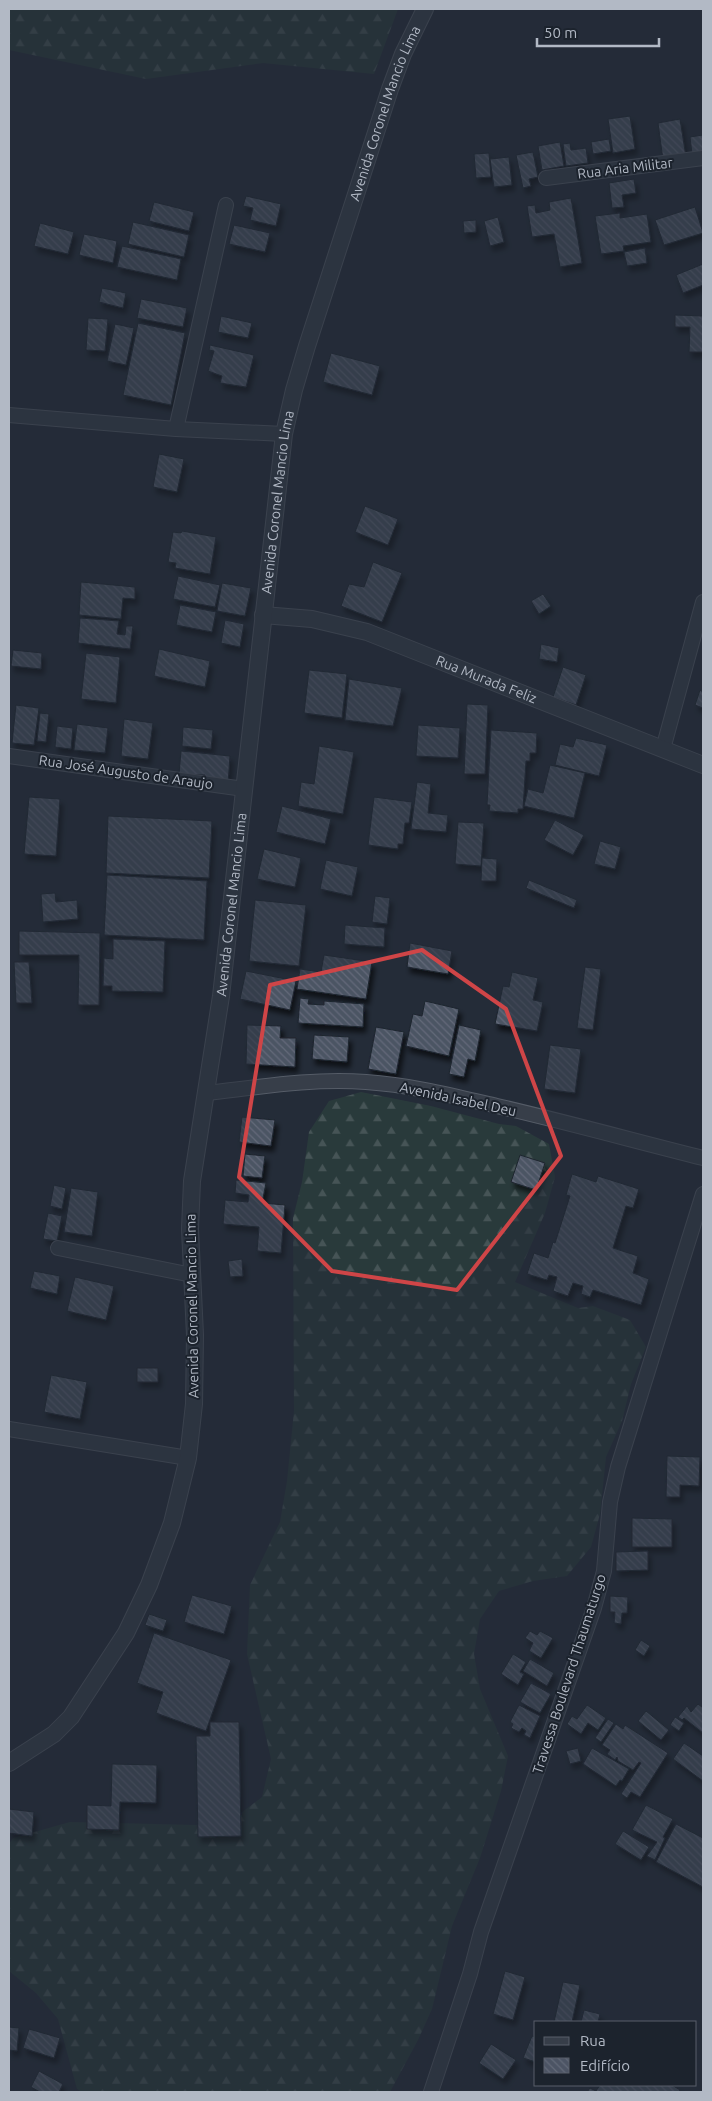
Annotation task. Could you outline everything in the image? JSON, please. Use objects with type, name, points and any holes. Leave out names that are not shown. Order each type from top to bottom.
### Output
[{"type":"street","name":"Avenida Coronel Mancio Lima","points":[[9,1763],[54,1734],[71,1717],[126,1633],[149,1585],[172,1523],[188,1458],[194,1404],[195,1335],[190,1229],[192,1181],[197,1139],[208,1093],[221,996],[284,434],[306,346],[390,89],[403,54],[425,9]]},
{"type":"street","name":"Rua Aria Militar","points":[[546,178],[703,158]]},
{"type":"street","points":[[176,429],[226,205]]},
{"type":"street","points":[[9,416],[176,429],[284,434]]},
{"type":"street","points":[[664,749],[703,602]]},
{"type":"street","name":"Rua Murada Feliz","points":[[263,615],[312,619],[367,632],[703,765]]},
{"type":"street","name":"Rua José Augusto de Araujo","points":[[9,756],[244,789]]},
{"type":"street","name":"Avenida Isabel Deu","points":[[208,1093],[306,1082],[366,1082],[398,1086],[433,1091],[516,1110],[703,1158]]},
{"type":"street","name":"Travessa Boulevard Thaumaturgo","points":[[431,2092],[467,1982],[481,1932],[594,1608],[604,1572],[610,1502],[618,1467],[703,1194]]},
{"type":"street","points":[[58,1248],[192,1275]]},
{"type":"street","points":[[9,1430],[188,1458]]},
{"type":"highlighted area","points":[[422,950],[506,1009],[561,1156],[457,1290],[332,1271],[239,1177],[270,985]]},
{"type":"green space","points":[[9,9],[398,9],[374,74],[263,63],[146,79],[9,50]]},
{"type":"green space","points":[[361,1092],[431,1106],[499,1124],[516,1126],[549,1144],[555,1177],[545,1213],[515,1282],[578,1308],[593,1306],[630,1320],[646,1347],[631,1384],[622,1421],[606,1457],[600,1514],[591,1547],[567,1576],[533,1581],[499,1591],[480,1619],[474,1654],[480,1689],[508,1756],[501,1791],[480,1858],[452,1926],[432,2009],[418,2040],[390,2092],[82,2092],[77,2089],[58,2019],[36,1993],[9,1971],[9,1844],[13,1838],[70,1822],[197,1825],[232,1820],[262,1797],[271,1759],[247,1654],[250,1585],[280,1522],[287,1481],[294,1411],[293,1218],[302,1182],[309,1132],[329,1101]]},
{"type":"building","points":[[630,116],[635,149],[613,153],[608,119]]},
{"type":"building","points":[[680,119],[686,157],[663,160],[658,123]]},
{"type":"building","points":[[703,135],[703,153],[692,154],[690,137]]},
{"type":"building","points":[[609,139],[611,151],[593,154],[591,142]]},
{"type":"building","points":[[560,142],[564,166],[542,170],[538,146]]},
{"type":"building","points":[[570,143],[571,150],[586,148],[588,163],[566,166],[563,144]]},
{"type":"building","points":[[533,152],[538,177],[529,179],[531,186],[523,188],[516,155]]},
{"type":"building","points":[[489,153],[491,177],[476,178],[474,154]]},
{"type":"building","points":[[509,157],[512,185],[494,187],[490,159]]},
{"type":"building","points":[[634,179],[636,193],[622,195],[624,207],[612,208],[609,183]]},
{"type":"building","points":[[246,196],[281,204],[276,226],[250,220],[253,208],[243,206]]},
{"type":"building","points":[[571,198],[582,263],[560,267],[554,234],[532,237],[527,206],[535,205],[536,213],[550,210],[549,202]]},
{"type":"building","points":[[154,202],[194,212],[189,231],[149,221]]},
{"type":"building","points":[[695,207],[703,233],[664,245],[655,220]]},
{"type":"building","points":[[620,213],[620,218],[647,214],[651,242],[623,246],[624,251],[601,254],[595,216]]},
{"type":"building","points":[[498,217],[504,242],[490,246],[484,221]]},
{"type":"building","points":[[476,220],[476,232],[464,233],[463,221]]},
{"type":"building","points":[[133,222],[189,235],[184,257],[128,244]]},
{"type":"building","points":[[40,223],[74,232],[68,254],[34,246]]},
{"type":"building","points":[[234,225],[270,233],[265,252],[229,244]]},
{"type":"building","points":[[84,234],[117,241],[113,263],[79,255]]},
{"type":"building","points":[[122,246],[181,259],[177,280],[117,267]]},
{"type":"building","points":[[645,248],[647,263],[627,266],[624,252]]},
{"type":"building","points":[[703,264],[703,285],[683,293],[676,275]]},
{"type":"building","points":[[102,288],[126,293],[123,308],[99,302]]},
{"type":"building","points":[[141,299],[187,308],[183,327],[137,318]]},
{"type":"building","points":[[675,315],[703,316],[703,352],[689,352],[690,327],[675,327]]},
{"type":"building","points":[[221,316],[252,323],[248,338],[218,332]]},
{"type":"building","points":[[88,318],[108,319],[105,351],[86,350]]},
{"type":"building","points":[[138,323],[185,333],[171,405],[123,395]]},
{"type":"building","points":[[115,324],[134,328],[126,365],[107,361]]},
{"type":"building","points":[[210,345],[254,355],[246,387],[220,383],[222,376],[208,371],[214,351],[209,350]]},
{"type":"building","points":[[331,353],[380,366],[372,395],[323,382]]},
{"type":"building","points":[[159,454],[184,459],[177,492],[153,487]]},
{"type":"building","points":[[365,506],[398,519],[388,545],[355,532]]},
{"type":"building","points":[[182,531],[216,537],[210,574],[175,568],[176,563],[168,562],[173,532],[181,533]]},
{"type":"building","points":[[373,562],[402,573],[382,622],[341,606],[349,584],[364,587]]},
{"type":"building","points":[[178,576],[220,585],[215,607],[173,599]]},
{"type":"building","points":[[81,582],[135,587],[135,599],[123,598],[121,619],[79,615]]},
{"type":"building","points":[[222,583],[251,588],[245,616],[217,611]]},
{"type":"building","points":[[543,594],[551,606],[539,614],[531,601]]},
{"type":"building","points":[[180,605],[216,612],[212,632],[176,625]]},
{"type":"building","points":[[80,618],[119,621],[117,634],[125,635],[126,626],[133,626],[130,649],[78,643]]},
{"type":"building","points":[[225,620],[244,624],[240,647],[221,643]]},
{"type":"building","points":[[541,644],[559,648],[557,662],[539,659]]},
{"type":"building","points":[[159,649],[210,661],[205,687],[154,676]]},
{"type":"building","points":[[13,650],[42,653],[41,669],[11,666]]},
{"type":"building","points":[[86,653],[120,657],[116,703],[81,699]]},
{"type":"building","points":[[563,667],[586,675],[576,705],[553,697]]},
{"type":"building","points":[[309,670],[347,674],[342,718],[304,713]]},
{"type":"building","points":[[349,679],[402,688],[393,726],[345,720]]},
{"type":"building","points":[[700,690],[703,692],[703,708],[695,705]]},
{"type":"building","points":[[467,704],[488,705],[485,774],[464,774]]},
{"type":"building","points":[[16,705],[39,708],[34,745],[12,743]]},
{"type":"building","points":[[40,713],[49,714],[46,742],[37,741]]},
{"type":"building","points":[[124,719],[153,723],[148,759],[121,756]]},
{"type":"building","points":[[77,724],[108,728],[105,753],[74,750]]},
{"type":"building","points":[[418,725],[460,728],[458,758],[416,756]]},
{"type":"building","points":[[57,726],[73,728],[71,749],[55,747]]},
{"type":"building","points":[[183,727],[213,730],[211,749],[182,746]]},
{"type":"building","points":[[491,730],[537,733],[536,753],[530,753],[530,761],[526,761],[523,809],[518,809],[518,813],[489,811],[490,805],[487,805]]},
{"type":"building","points":[[576,738],[607,745],[599,776],[555,765],[560,744],[573,747]]},
{"type":"building","points":[[319,746],[354,752],[343,814],[298,806],[301,782],[314,784]]},
{"type":"building","points":[[181,751],[230,756],[228,784],[205,781],[205,775],[179,774]]},
{"type":"building","points":[[550,765],[585,773],[574,818],[524,806],[528,789],[543,793]]},
{"type":"building","points":[[417,782],[431,784],[428,813],[448,815],[446,832],[411,829]]},
{"type":"building","points":[[29,797],[60,799],[56,856],[24,854]]},
{"type":"building","points":[[374,797],[412,802],[409,823],[405,823],[403,844],[398,844],[398,849],[368,845]]},
{"type":"building","points":[[282,806],[331,819],[325,844],[276,832]]},
{"type":"building","points":[[108,816],[212,821],[209,878],[106,873]]},
{"type":"building","points":[[555,820],[584,835],[573,855],[544,840]]},
{"type":"building","points":[[458,822],[484,823],[481,866],[455,864]]},
{"type":"building","points":[[600,841],[621,847],[615,869],[594,864]]},
{"type":"building","points":[[264,849],[301,858],[295,887],[257,879]]},
{"type":"building","points":[[482,858],[497,859],[496,881],[481,881]]},
{"type":"building","points":[[326,860],[358,867],[352,896],[320,889]]},
{"type":"building","points":[[107,875],[207,881],[204,940],[104,935]]},
{"type":"building","points":[[529,880],[577,900],[574,908],[526,888]]},
{"type":"building","points":[[55,893],[56,902],[77,900],[78,919],[43,922],[41,894]]},
{"type":"building","points":[[375,896],[390,898],[387,924],[372,922]]},
{"type":"building","points":[[255,900],[306,905],[299,966],[249,961]]},
{"type":"building","points":[[345,925],[385,928],[384,947],[344,944]]},
{"type":"building","points":[[19,931],[100,933],[99,1005],[78,1005],[79,955],[19,955]]},
{"type":"building","points":[[113,939],[165,941],[163,992],[112,991],[112,986],[103,986],[104,958],[113,959]]},
{"type":"building","points":[[410,943],[452,951],[448,974],[407,967]]},
{"type":"building","points":[[324,955],[372,962],[366,999],[297,989],[300,969],[321,972]]},
{"type":"building","points":[[14,962],[29,962],[32,1003],[16,1003]]},
{"type":"building","points":[[585,967],[601,969],[593,1030],[577,1028]]},
{"type":"building","points":[[246,971],[296,981],[290,1010],[240,999]]},
{"type":"building","points":[[512,972],[538,978],[533,1000],[543,1002],[537,1031],[495,1024],[503,986],[509,987]]},
{"type":"building","points":[[300,998],[309,999],[308,1004],[324,1005],[324,1001],[364,1004],[363,1027],[298,1023]]},
{"type":"building","points":[[425,1001],[459,1009],[449,1056],[406,1046],[413,1014],[422,1016]]},
{"type":"building","points":[[247,1025],[281,1026],[280,1038],[296,1038],[295,1067],[246,1064]]},
{"type":"building","points":[[459,1025],[481,1030],[475,1061],[468,1059],[464,1077],[449,1074]]},
{"type":"building","points":[[376,1027],[404,1032],[396,1074],[368,1069]]},
{"type":"building","points":[[314,1035],[349,1037],[347,1062],[312,1059]]},
{"type":"building","points":[[550,1045],[581,1049],[575,1093],[544,1089]]},
{"type":"building","points":[[242,1117],[275,1120],[271,1146],[239,1142]]},
{"type":"building","points":[[245,1154],[265,1156],[262,1178],[243,1176]]},
{"type":"building","points":[[520,1155],[545,1163],[536,1190],[511,1182]]},
{"type":"building","points":[[572,1174],[596,1182],[598,1176],[639,1189],[633,1208],[626,1206],[613,1248],[638,1256],[633,1273],[649,1279],[641,1305],[593,1290],[590,1297],[581,1294],[583,1286],[573,1283],[568,1296],[553,1291],[557,1277],[549,1275],[547,1280],[527,1274],[534,1253],[548,1258],[553,1242],[555,1243],[570,1196],[566,1195]]},
{"type":"building","points":[[236,1180],[266,1183],[262,1203],[285,1205],[281,1253],[257,1251],[259,1227],[223,1224],[225,1200],[248,1202],[249,1195],[235,1193]]},
{"type":"building","points":[[54,1185],[66,1188],[62,1209],[50,1206]]},
{"type":"building","points":[[71,1188],[98,1192],[92,1236],[64,1232]]},
{"type":"building","points":[[48,1213],[62,1216],[57,1241],[43,1239]]},
{"type":"building","points":[[242,1259],[243,1276],[230,1277],[228,1261]]},
{"type":"building","points":[[34,1271],[60,1276],[57,1294],[30,1288]]},
{"type":"building","points":[[75,1277],[114,1286],[106,1320],[67,1311]]},
{"type":"building","points":[[137,1368],[158,1368],[158,1382],[137,1382]]},
{"type":"building","points":[[51,1375],[87,1382],[80,1419],[44,1412]]},
{"type":"building","points":[[667,1456],[700,1457],[699,1486],[680,1485],[680,1497],[666,1497]]},
{"type":"building","points":[[632,1518],[672,1519],[672,1547],[632,1547]]},
{"type":"building","points":[[648,1551],[648,1570],[616,1571],[616,1552]]},
{"type":"building","points":[[192,1595],[232,1606],[224,1634],[184,1622]]},
{"type":"building","points":[[610,1596],[628,1597],[627,1613],[622,1613],[621,1624],[614,1623],[615,1612],[610,1612]]},
{"type":"building","points":[[149,1614],[167,1620],[163,1631],[145,1625]]},
{"type":"building","points":[[530,1631],[537,1635],[540,1631],[553,1638],[541,1658],[529,1651],[533,1643],[525,1638]]},
{"type":"building","points":[[154,1633],[231,1660],[206,1731],[156,1713],[163,1692],[137,1683]]},
{"type":"building","points":[[641,1640],[650,1646],[644,1656],[635,1650]]},
{"type":"building","points":[[513,1654],[526,1662],[520,1672],[524,1674],[518,1685],[501,1674]]},
{"type":"building","points":[[530,1659],[554,1673],[547,1686],[523,1671]]},
{"type":"building","points":[[531,1683],[551,1694],[540,1713],[520,1702]]},
{"type":"building","points":[[698,1704],[703,1708],[703,1733],[684,1718],[682,1720],[678,1717],[687,1706],[691,1712]]},
{"type":"building","points":[[519,1705],[540,1716],[530,1738],[524,1735],[526,1731],[522,1728],[519,1732],[511,1728],[513,1724],[510,1722]]},
{"type":"building","points":[[587,1705],[606,1718],[598,1730],[588,1723],[581,1734],[567,1724],[572,1716],[577,1719]]},
{"type":"building","points":[[646,1711],[669,1730],[661,1740],[638,1721]]},
{"type":"building","points":[[675,1717],[684,1723],[679,1731],[670,1725]]},
{"type":"building","points":[[608,1719],[614,1723],[601,1742],[595,1738]]},
{"type":"building","points":[[210,1722],[239,1722],[241,1836],[198,1837],[196,1736],[210,1736]]},
{"type":"building","points":[[616,1724],[623,1729],[625,1725],[668,1753],[640,1797],[631,1792],[627,1798],[621,1794],[641,1763],[639,1762],[633,1770],[618,1761],[617,1757],[615,1760],[607,1754],[610,1750],[602,1745]]},
{"type":"building","points":[[684,1743],[703,1756],[703,1781],[673,1759]]},
{"type":"building","points":[[578,1748],[581,1761],[570,1764],[566,1751]]},
{"type":"building","points":[[592,1748],[629,1769],[622,1781],[620,1780],[616,1786],[583,1764]]},
{"type":"building","points":[[112,1764],[157,1765],[156,1803],[120,1802],[119,1830],[87,1829],[87,1805],[111,1806]]},
{"type":"building","points":[[646,1805],[673,1819],[663,1837],[665,1838],[655,1860],[647,1856],[657,1842],[632,1830]]},
{"type":"building","points":[[9,1809],[34,1812],[32,1836],[9,1833]]},
{"type":"building","points":[[676,1824],[703,1838],[703,1887],[656,1862]]},
{"type":"building","points":[[623,1831],[649,1847],[641,1860],[615,1844]]},
{"type":"building","points":[[505,1971],[525,1977],[513,2020],[493,2014]]},
{"type":"building","points":[[563,1982],[580,1985],[572,2021],[554,2021]]},
{"type":"building","points":[[584,2010],[600,2014],[598,2021],[581,2021]]},
{"type":"building","points":[[9,2027],[19,2028],[17,2051],[9,2050]]},
{"type":"building","points":[[29,2029],[60,2038],[54,2058],[23,2048]]},
{"type":"building","points":[[532,2036],[534,2036],[534,2061],[523,2058]]},
{"type":"building","points":[[491,2044],[516,2060],[503,2079],[479,2063]]},
{"type":"building","points":[[39,2071],[63,2084],[59,2092],[40,2092],[31,2087]]},
{"type":"building","points":[[599,2086],[674,2086],[680,2090],[679,2092],[587,2092],[590,2088],[596,2091]]}]
